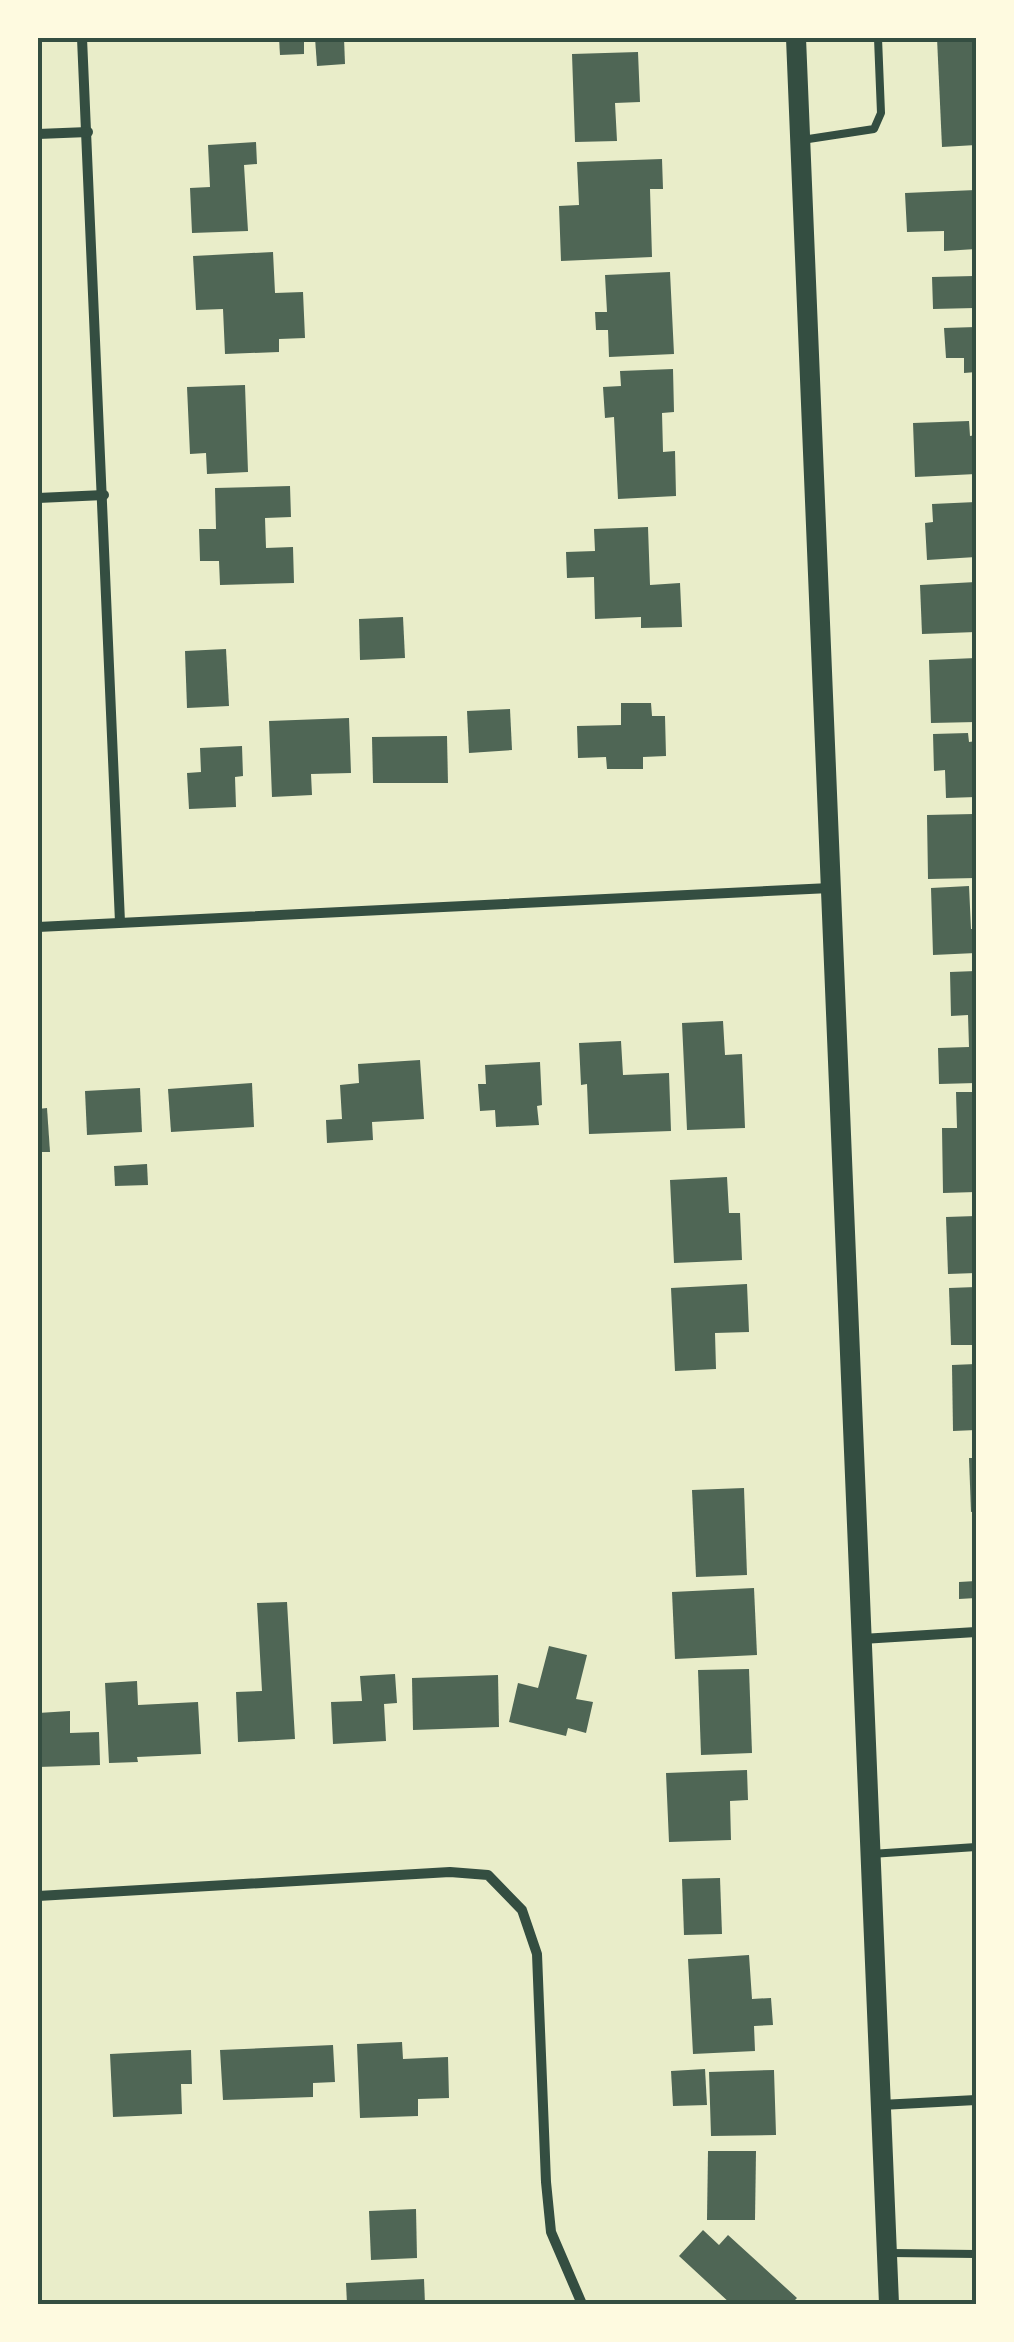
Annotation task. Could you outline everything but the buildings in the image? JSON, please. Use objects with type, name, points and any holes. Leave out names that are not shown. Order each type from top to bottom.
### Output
[{"type":"main road","points":[[796,38],[889,2304]]},
{"type":"street","points":[[82,38],[120,922]]},
{"type":"street","points":[[38,134],[88,132]]},
{"type":"street","points":[[38,498],[104,494]]},
{"type":"street","points":[[38,927],[831,888]]},
{"type":"street","points":[[862,1639],[976,1632]]},
{"type":"street","points":[[38,1896],[450,1872],[488,1875],[522,1910],[536,1954],[551,2232],[582,2304]]},
{"type":"street","points":[[881,2105],[976,2100]]},
{"type":"lane","points":[[802,140],[874,130],[882,113],[878,38]]},
{"type":"lane","points":[[871,1854],[976,1847]]},
{"type":"lane","points":[[887,2253],[976,2254]]}]
